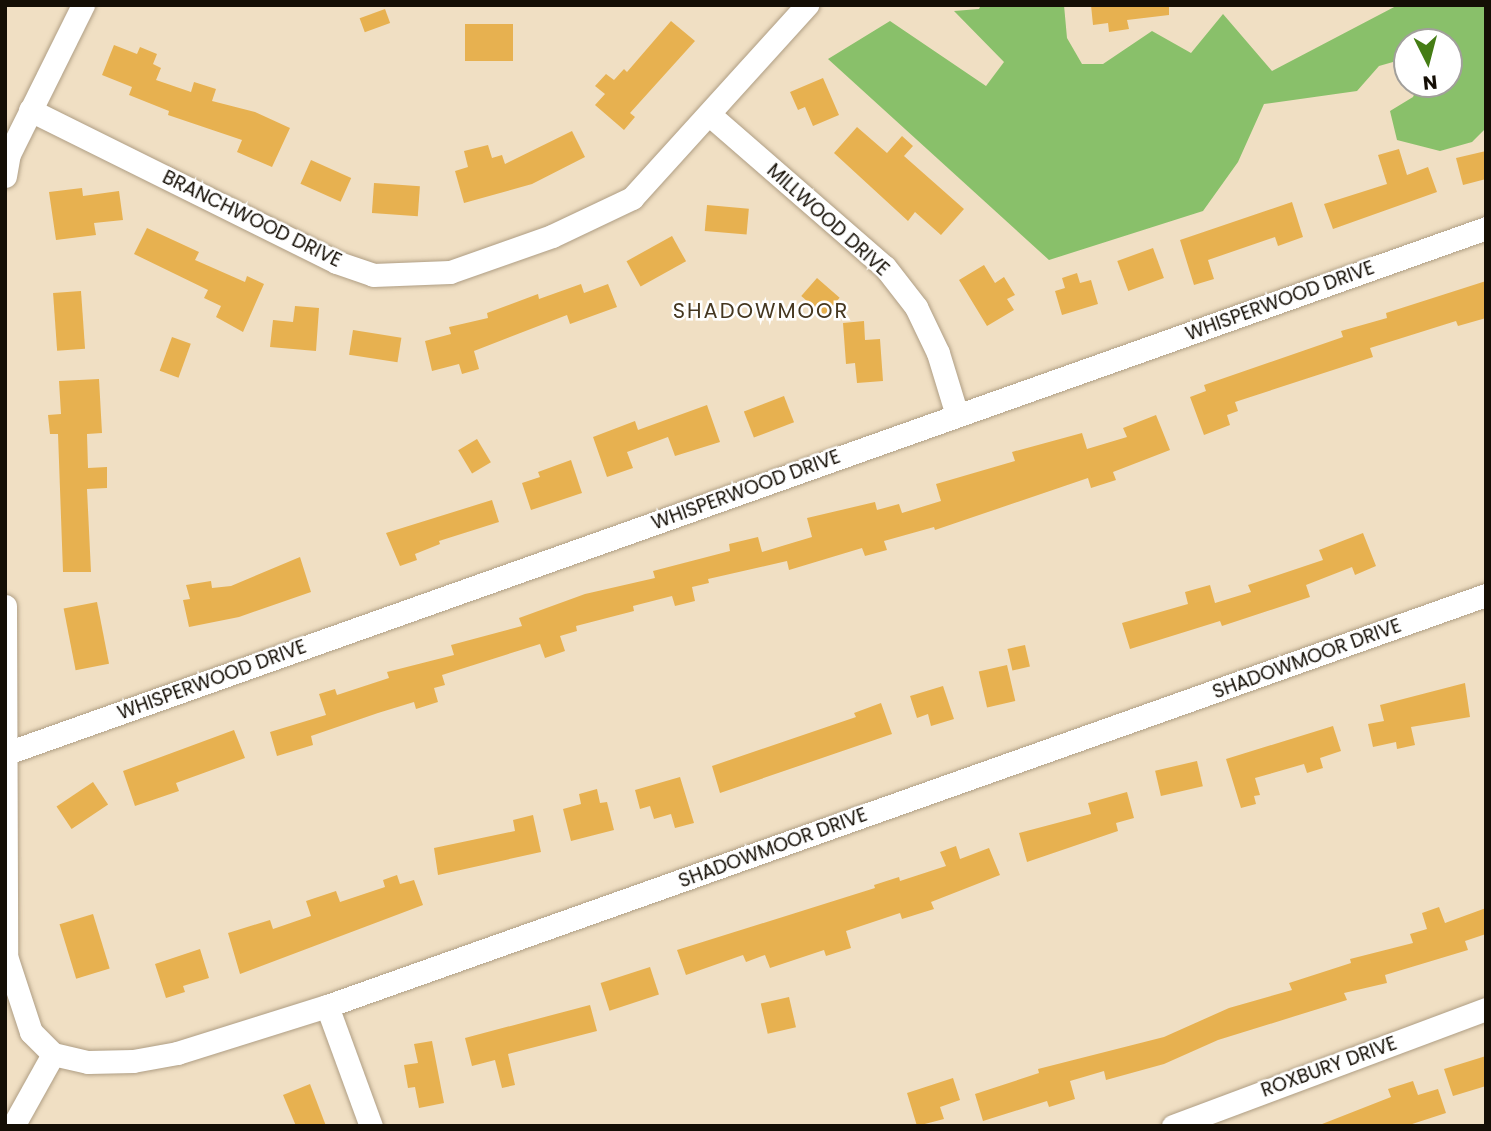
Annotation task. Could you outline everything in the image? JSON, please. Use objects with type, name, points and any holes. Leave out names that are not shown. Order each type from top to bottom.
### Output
[{"type":"street","points":[[5,176],[9,154],[83,5]]},
{"type":"street","name":"BRANCHWOOD DRIVE","points":[[30,110],[336,262],[373,275],[408,276],[450,272],[596,218],[632,198],[711,116],[807,5]]},
{"type":"street","name":"MILLWOOD DRIVE","points":[[711,116],[885,267],[916,307],[938,353],[957,415]]},
{"type":"street","name":"WHISPERWOOD DRIVE","points":[[7,753],[1486,228]]},
{"type":"street","name":"SHADOWMOOR DRIVE","points":[[52,1054],[88,1062],[133,1061],[177,1053],[327,1006],[1486,596]]},
{"type":"street","points":[[5,606],[6,956],[31,1032],[52,1054],[13,1126]]},
{"type":"street","points":[[327,1006],[371,1126]]},
{"type":"street","name":"ROXBURY DRIVE","points":[[1173,1126],[1486,1009]]},
{"type":"green space","points":[[981,5],[1064,5],[1067,38],[1082,64],[1103,64],[1152,31],[1191,53],[1223,14],[1272,71],[1398,5],[1486,5],[1486,128],[1472,142],[1440,151],[1397,140],[1390,111],[1411,98],[1463,98],[1463,28],[1393,28],[1393,62],[1379,66],[1357,91],[1264,104],[1238,162],[1203,211],[1049,260],[828,59],[890,21],[986,86],[1004,62],[954,11],[979,9]]},
{"type":"building","points":[[1091,5],[1169,5],[1169,15],[1127,20],[1129,29],[1109,32],[1108,23],[1093,25]]},
{"type":"building","points":[[385,9],[390,23],[365,32],[360,18]]},
{"type":"building","points":[[671,21],[695,41],[630,113],[635,117],[624,130],[595,105],[605,94],[595,86],[606,74],[614,80],[624,69],[627,72]]},
{"type":"building","points":[[465,24],[513,24],[513,61],[465,61]]},
{"type":"building","points":[[114,45],[137,54],[140,47],[157,54],[153,64],[161,68],[156,80],[191,92],[194,82],[216,89],[212,101],[255,112],[290,128],[272,167],[237,152],[242,140],[168,115],[169,111],[129,95],[132,87],[102,75]]},
{"type":"building","points":[[823,78],[839,115],[813,126],[805,107],[798,110],[790,92]]},
{"type":"building","points":[[857,127],[887,153],[902,136],[913,146],[904,156],[964,209],[941,235],[915,212],[908,221],[834,153]]},
{"type":"building","points":[[572,131],[585,157],[532,184],[464,203],[455,171],[468,167],[464,151],[488,145],[492,158],[502,155],[505,164]]},
{"type":"building","points":[[1399,149],[1407,175],[1428,167],[1437,192],[1333,229],[1324,204],[1387,184],[1378,155]]},
{"type":"building","points":[[1486,151],[1486,179],[1463,185],[1456,158]]},
{"type":"building","points":[[311,160],[351,178],[341,202],[300,184]]},
{"type":"building","points":[[374,183],[420,186],[418,216],[372,213]]},
{"type":"building","points":[[82,188],[83,196],[119,191],[123,220],[94,223],[96,235],[56,240],[49,192]]},
{"type":"building","points":[[1292,202],[1303,237],[1278,246],[1275,237],[1208,260],[1214,279],[1194,285],[1180,240]]},
{"type":"building","points":[[707,205],[749,209],[747,235],[705,231]]},
{"type":"building","points":[[147,228],[199,252],[195,260],[245,282],[247,276],[264,284],[243,332],[216,317],[221,306],[204,298],[208,290],[134,254]]},
{"type":"building","points":[[672,236],[686,261],[641,287],[627,261]]},
{"type":"building","points":[[1153,248],[1164,278],[1128,291],[1117,261]]},
{"type":"building","points":[[984,265],[995,283],[1004,277],[1015,295],[1007,299],[1014,310],[987,326],[959,280]]},
{"type":"building","points":[[1077,273],[1080,283],[1091,280],[1098,304],[1062,315],[1055,291],[1065,288],[1062,278]]},
{"type":"building","points":[[817,278],[840,298],[824,316],[801,296]]},
{"type":"building","points":[[1486,281],[1486,318],[1458,326],[1456,321],[1370,348],[1373,357],[1235,402],[1238,411],[1227,415],[1230,425],[1204,435],[1190,397],[1206,391],[1204,385],[1343,337],[1341,331],[1387,318],[1386,313]]},
{"type":"building","points":[[581,284],[584,293],[608,284],[617,307],[570,324],[567,315],[474,351],[479,369],[462,374],[459,364],[432,371],[425,341],[451,334],[449,327],[488,318],[487,313],[538,294],[539,299]]},
{"type":"building","points":[[81,291],[85,349],[57,351],[53,293]]},
{"type":"building","points":[[295,306],[319,308],[316,351],[270,347],[273,320],[293,322]]},
{"type":"building","points":[[864,321],[865,340],[880,339],[883,381],[857,383],[855,363],[846,364],[843,323]]},
{"type":"building","points":[[353,330],[401,338],[397,362],[349,355]]},
{"type":"building","points":[[172,337],[191,344],[178,378],[160,371]]},
{"type":"building","points":[[99,379],[102,433],[87,434],[88,468],[107,467],[107,488],[87,489],[91,572],[63,572],[58,434],[50,434],[48,415],[61,414],[59,381]]},
{"type":"building","points":[[784,396],[794,422],[754,438],[744,411]]},
{"type":"building","points":[[707,405],[720,442],[675,456],[668,437],[627,452],[633,468],[607,477],[593,437],[635,421],[638,430]]},
{"type":"building","points":[[1156,415],[1170,450],[1113,472],[1116,480],[1091,488],[1088,478],[935,530],[934,527],[884,541],[887,550],[865,556],[862,548],[789,570],[787,561],[708,579],[709,583],[692,587],[695,601],[675,606],[672,596],[633,606],[634,611],[576,626],[577,631],[560,636],[565,651],[545,658],[540,644],[442,675],[445,685],[434,688],[438,702],[416,709],[414,702],[378,713],[311,736],[313,745],[277,756],[270,732],[326,715],[319,694],[335,689],[337,695],[389,678],[387,672],[454,655],[451,645],[522,626],[519,618],[585,594],[655,578],[653,571],[730,551],[729,544],[758,537],[762,552],[812,537],[807,518],[875,502],[877,510],[899,504],[902,513],[941,501],[936,484],[1015,461],[1012,452],[1082,433],[1087,449],[1127,437],[1123,428]]},
{"type":"building","points":[[477,439],[491,462],[472,473],[458,450]]},
{"type":"building","points":[[571,460],[582,493],[531,510],[522,483],[540,477],[538,472]]},
{"type":"building","points":[[492,500],[499,522],[439,541],[440,544],[415,554],[417,560],[400,566],[386,533]]},
{"type":"building","points":[[1363,533],[1376,566],[1355,575],[1352,567],[1306,585],[1310,597],[1222,626],[1220,621],[1130,649],[1122,623],[1188,604],[1185,592],[1210,585],[1215,603],[1251,592],[1248,585],[1323,560],[1319,550]]},
{"type":"building","points":[[300,557],[311,592],[239,617],[189,627],[183,600],[190,599],[186,585],[211,581],[212,588],[231,586]]},
{"type":"building","points":[[97,602],[109,664],[76,670],[64,608]]},
{"type":"building","points":[[1025,645],[1030,666],[1012,670],[1007,649]]},
{"type":"building","points":[[1007,665],[1015,701],[987,708],[979,672]]},
{"type":"building","points":[[1465,683],[1470,717],[1411,727],[1415,745],[1397,749],[1396,742],[1373,747],[1368,724],[1384,721],[1380,705]]},
{"type":"building","points":[[943,686],[954,719],[931,726],[928,714],[917,718],[910,696]]},
{"type":"building","points":[[881,703],[892,734],[720,793],[712,766],[856,717],[854,713]]},
{"type":"building","points":[[1333,726],[1341,751],[1320,758],[1323,768],[1307,773],[1304,764],[1255,778],[1260,795],[1254,796],[1256,804],[1241,808],[1226,759]]},
{"type":"building","points":[[234,730],[245,758],[176,783],[179,791],[135,806],[123,771]]},
{"type":"building","points":[[1197,761],[1203,786],[1161,796],[1155,771]]},
{"type":"building","points":[[680,777],[694,823],[675,828],[671,814],[654,819],[650,806],[640,809],[635,790]]},
{"type":"building","points":[[93,782],[108,804],[72,829],[57,807]]},
{"type":"building","points":[[597,789],[600,803],[607,802],[614,830],[571,841],[563,809],[581,804],[579,794]]},
{"type":"building","points":[[1127,792],[1134,818],[1116,823],[1118,831],[1027,862],[1019,833],[1091,814],[1088,803]]},
{"type":"building","points":[[533,815],[541,852],[438,875],[434,848],[515,831],[513,820]]},
{"type":"building","points":[[956,846],[960,859],[989,848],[1000,875],[931,902],[934,909],[902,919],[900,913],[846,931],[851,948],[826,956],[824,950],[770,968],[765,955],[746,962],[743,955],[686,975],[677,950],[875,888],[874,885],[899,877],[900,881],[946,866],[940,852]]},
{"type":"building","points":[[397,875],[400,884],[414,880],[423,905],[240,974],[228,933],[270,920],[273,929],[311,916],[306,901],[336,891],[340,902],[385,887],[383,880]]},
{"type":"building","points":[[1439,907],[1445,923],[1486,908],[1486,934],[1465,941],[1468,950],[1385,975],[1387,983],[1344,993],[1347,1000],[1218,1040],[1164,1064],[1106,1080],[1104,1071],[1070,1081],[1075,1099],[1049,1107],[1047,1101],[983,1121],[975,1094],[1039,1073],[1038,1069],[1164,1037],[1229,1008],[1292,990],[1289,983],[1351,963],[1350,959],[1413,943],[1410,934],[1427,929],[1422,913]]},
{"type":"building","points":[[93,914],[110,969],[76,979],[60,924]]},
{"type":"building","points":[[200,949],[209,978],[183,986],[185,992],[166,998],[155,964]]},
{"type":"building","points":[[650,967],[659,995],[610,1011],[601,983]]},
{"type":"building","points":[[789,997],[796,1027],[768,1034],[761,1004]]},
{"type":"building","points":[[590,1005],[597,1031],[508,1054],[515,1085],[502,1088],[495,1060],[472,1066],[465,1038]]},
{"type":"building","points":[[432,1041],[444,1103],[419,1108],[415,1087],[408,1088],[404,1065],[418,1063],[414,1044]]},
{"type":"building","points":[[1486,1056],[1486,1086],[1453,1096],[1444,1069]]},
{"type":"building","points":[[953,1078],[960,1100],[940,1107],[944,1119],[917,1126],[907,1093]]},
{"type":"building","points":[[1413,1081],[1418,1095],[1438,1089],[1446,1113],[1406,1126],[1317,1126],[1391,1097],[1388,1089]]},
{"type":"building","points":[[310,1084],[326,1126],[296,1126],[283,1095]]},
{"type":"district","name":"SHADOWMOOR","points":[[761,311]]}]
